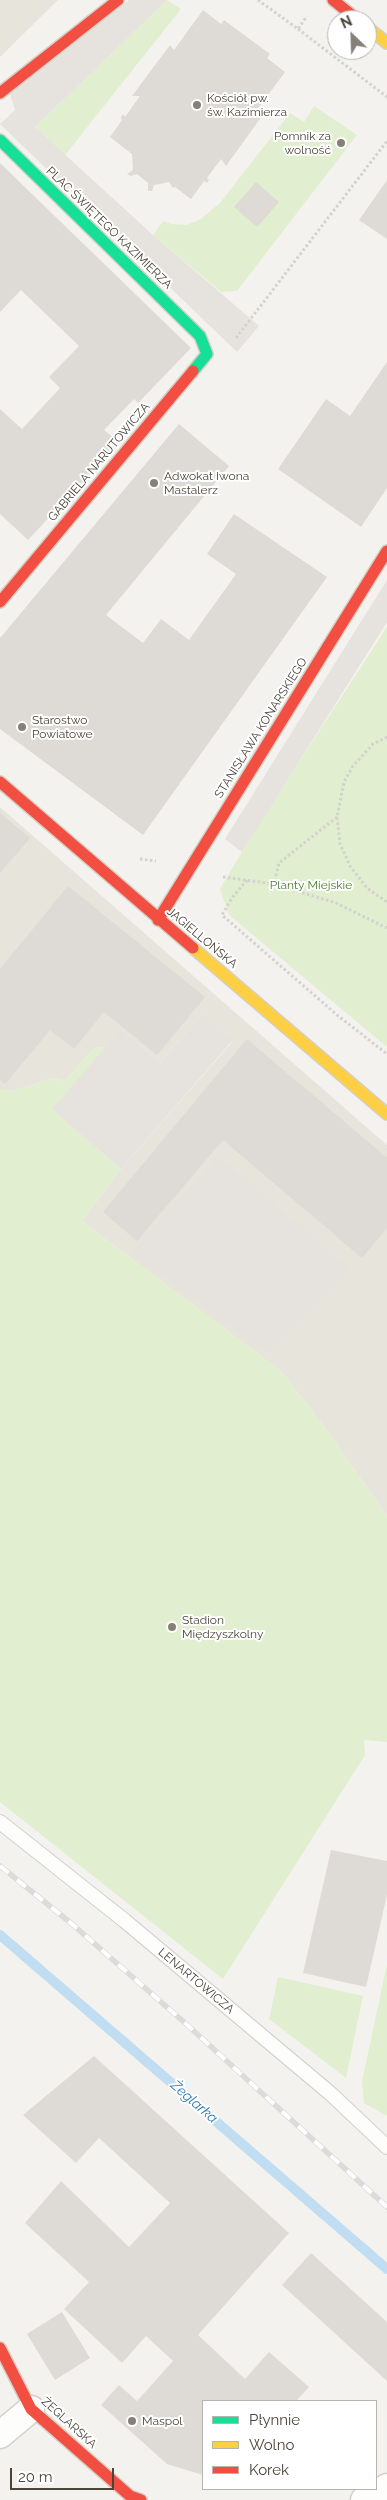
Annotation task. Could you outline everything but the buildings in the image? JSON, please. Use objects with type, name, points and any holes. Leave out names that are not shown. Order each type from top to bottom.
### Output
[{"type":"street","points":[[0,94],[118,0]]},
{"type":"street","points":[[333,0],[346,10]]},
{"type":"street","points":[[377,35],[387,43]]},
{"type":"street","name":"PLAC ŚWIĘTEGO KAZIMIERZA","points":[[0,140],[200,336]]},
{"type":"street","name":"GABRIELA NARUTOWICZA","points":[[0,602],[207,354],[200,336]]},
{"type":"street","name":"STANISŁAWA KONARSKIEGO","points":[[158,920],[387,551]]},
{"type":"street","name":"JAGIELLOŃSKA","points":[[0,782],[158,920],[387,1114]]},
{"type":"street","name":"ŻEGLARSKA","points":[[0,2348],[32,2409],[130,2496],[140,2500]]},
{"type":"street","points":[[0,2435],[32,2409]]},
{"type":"street","points":[[364,2500],[387,2487]]},
{"type":"lane","name":"LENARTOWICZA","points":[[0,1822],[125,1922],[331,2094],[387,2147]]},
{"type":"path","points":[[258,0],[387,97]]},
{"type":"path","points":[[298,29],[308,14]]},
{"type":"path","points":[[387,737],[374,744],[353,766],[344,782],[337,817],[340,844],[350,866],[367,888],[387,902]]},
{"type":"path","points":[[337,817],[279,863],[274,884],[336,904],[387,928]]},
{"type":"path","points":[[247,880],[232,898],[222,915],[336,1015],[387,1054]]},
{"type":"shaded area","points":[[0,0],[58,0],[0,57]]},
{"type":"shaded area","points":[[129,0],[167,0],[35,127],[153,235],[259,326],[237,352],[0,124],[15,110],[10,94]]},
{"type":"shaded area","points":[[387,580],[387,622],[242,852],[225,839]]},
{"type":"shaded area","points":[[0,807],[387,1145],[387,1516],[330,1434],[282,1372],[82,1221],[121,1169],[233,1041],[202,1014],[160,1063],[121,1029],[106,1047],[94,1048],[65,1081],[52,1078],[12,1091],[0,1089]]},
{"type":"shaded area","points":[[202,1014],[233,1040],[121,1169],[52,1109],[121,1029],[160,1063]]},
{"type":"shaded area","points":[[218,1157],[351,1270],[268,1353],[132,1253]]},
{"type":"green space","points":[[167,0],[181,9],[65,155],[35,127]]},
{"type":"green space","points":[[314,106],[357,135],[237,291],[221,292],[153,235],[163,221],[171,224],[187,225],[201,219],[220,203],[290,113],[304,122]]},
{"type":"green space","name":"Planty Miejskie","points":[[387,627],[387,1047],[229,915],[220,889],[256,828]]},
{"type":"green space","name":"Stadion Międzyszkolny","points":[[106,1047],[53,1109],[121,1169],[82,1221],[282,1372],[330,1434],[387,1516],[387,1742],[364,1740],[365,1755],[223,1979],[0,1802],[0,1089],[12,1091],[52,1078],[65,1081],[94,1048]]},
{"type":"green space","points":[[387,1964],[387,2116],[364,2103],[362,2081]]},
{"type":"green space","points":[[278,1977],[363,1996],[346,2078],[269,2019]]},
{"type":"waterway","name":"Żeglarka","points":[[0,1935],[387,2269]]},
{"type":"railway","points":[[0,1866],[72,1924],[185,2023],[387,2207]]},
{"type":"traffic: fast","points":[[0,140],[200,336],[207,354],[193,371]]},
{"type":"traffic: slow","points":[[377,35],[387,43]]},
{"type":"traffic: slow","points":[[193,948],[387,1114]]},
{"type":"traffic: jam","points":[[0,93],[118,0]]},
{"type":"traffic: jam","points":[[333,0],[346,10]]},
{"type":"traffic: jam","points":[[0,602],[193,371]]},
{"type":"traffic: jam","points":[[158,920],[387,551]]},
{"type":"traffic: jam","points":[[0,782],[193,948]]},
{"type":"traffic: jam","points":[[0,2348],[31,2409],[130,2496],[141,2500]]},
{"type":"place","name":"Kościół pw. św. Kazimierza","points":[[197,105]]},
{"type":"place","name":"Pomnik za wolność","points":[[341,143]]},
{"type":"place","name":"Adwokat Iwona Mastalerz","points":[[154,483]]},
{"type":"place","name":"Starostwo Powiatowe","points":[[22,727]]},
{"type":"place","name":"Stadion Międzyszkolny","points":[[172,1627]]},
{"type":"place","name":"Maspol","points":[[132,2421]]}]
